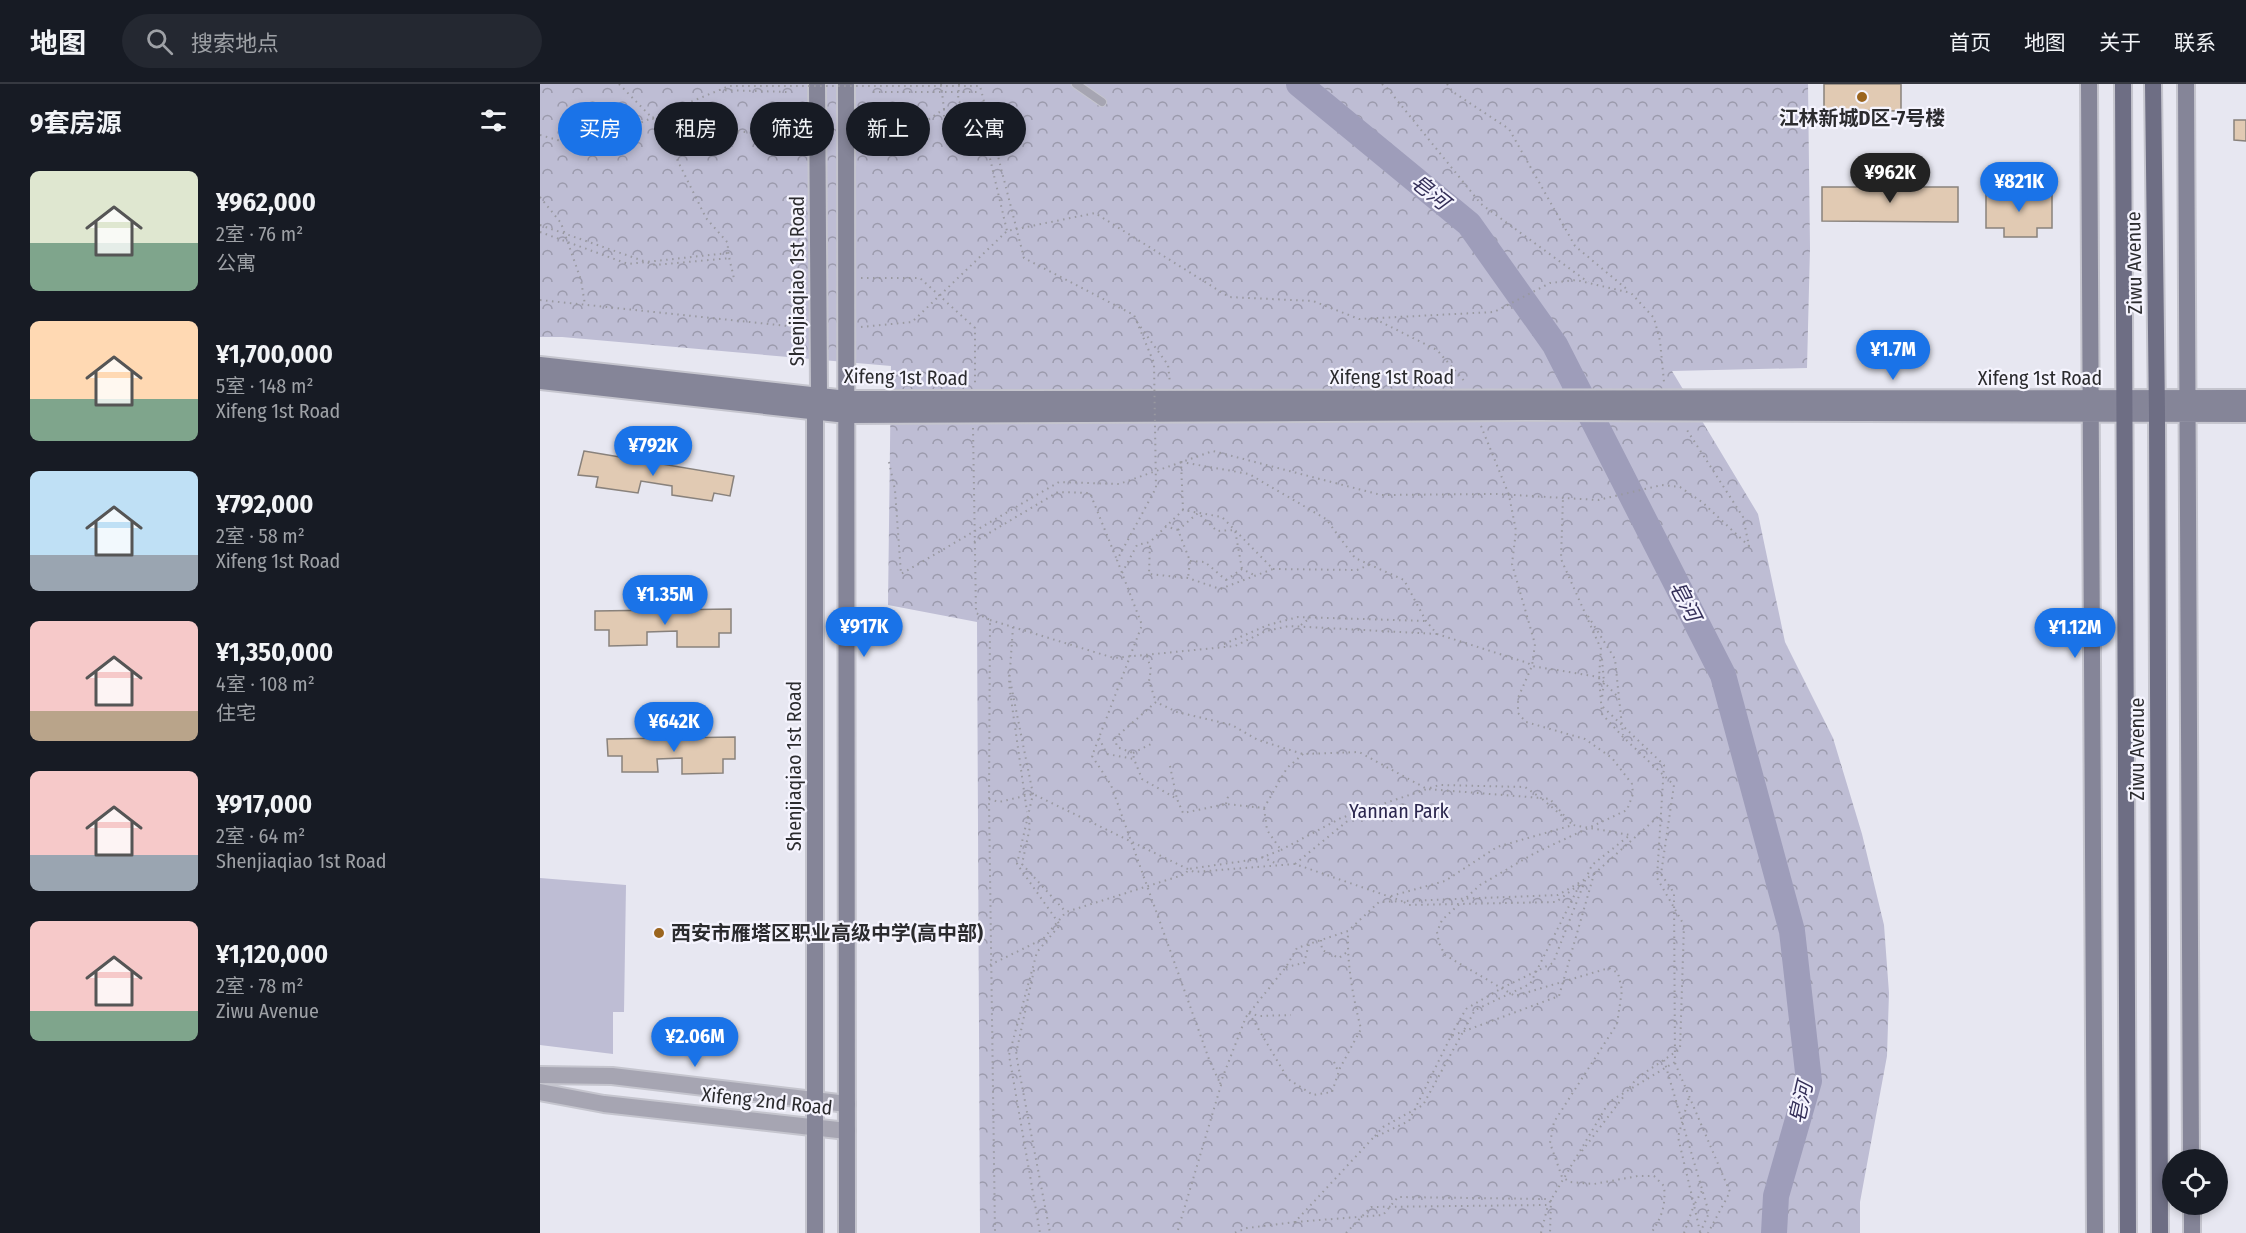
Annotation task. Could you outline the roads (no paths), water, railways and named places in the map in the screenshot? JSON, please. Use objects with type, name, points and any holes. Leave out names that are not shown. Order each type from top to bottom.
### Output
[{"type":"main road","name":"Shenjiaqiao 1st Road","points":[[815,1233],[817,84]]},
{"type":"main road","points":[[846,84],[847,1233]]},
{"type":"main road","points":[[2089,84],[2095,1233]]},
{"type":"main road","name":"Ziwu Avenue","points":[[2123,84],[2128,1233]]},
{"type":"main road","name":"Ziwu Avenue","points":[[2153,84],[2160,1233]]},
{"type":"main road","points":[[2186,84],[2191,1149]]},
{"type":"main road","name":"Xifeng 1st Road","points":[[540,365],[847,407],[2188,406],[2246,398]]},
{"type":"main road","name":"Xifeng 1st Road","points":[[540,381],[817,403]]},
{"type":"main road","name":"Xifeng 1st Road","points":[[974,406],[1172,398],[1473,405]]},
{"type":"main road","name":"Xifeng 1st Road","points":[[2188,406],[2246,414]]},
{"type":"main road","points":[[2192,1215],[2192,1233]]},
{"type":"street","name":"Xifeng 2nd Road","points":[[540,1075],[612,1076],[847,1104]]},
{"type":"street","name":"Xifeng 2nd Road","points":[[540,1092],[604,1104],[847,1131]]},
{"type":"lane","points":[[1076,84],[1102,102]]},
{"type":"waterway","name":"皂河","points":[[1299,84],[1469,224],[1555,345],[1723,675],[1792,931],[1809,1081],[1776,1196],[1774,1233]]},
{"type":"place","name":"江林新城D区-7号楼","points":[[1862,97]]},
{"type":"place","name":"西安市雁塔区职业高级中学(高中部)","points":[[659,933]]},
{"type":"park label","name":"Yannan Park","points":[[1399,811]]}]
